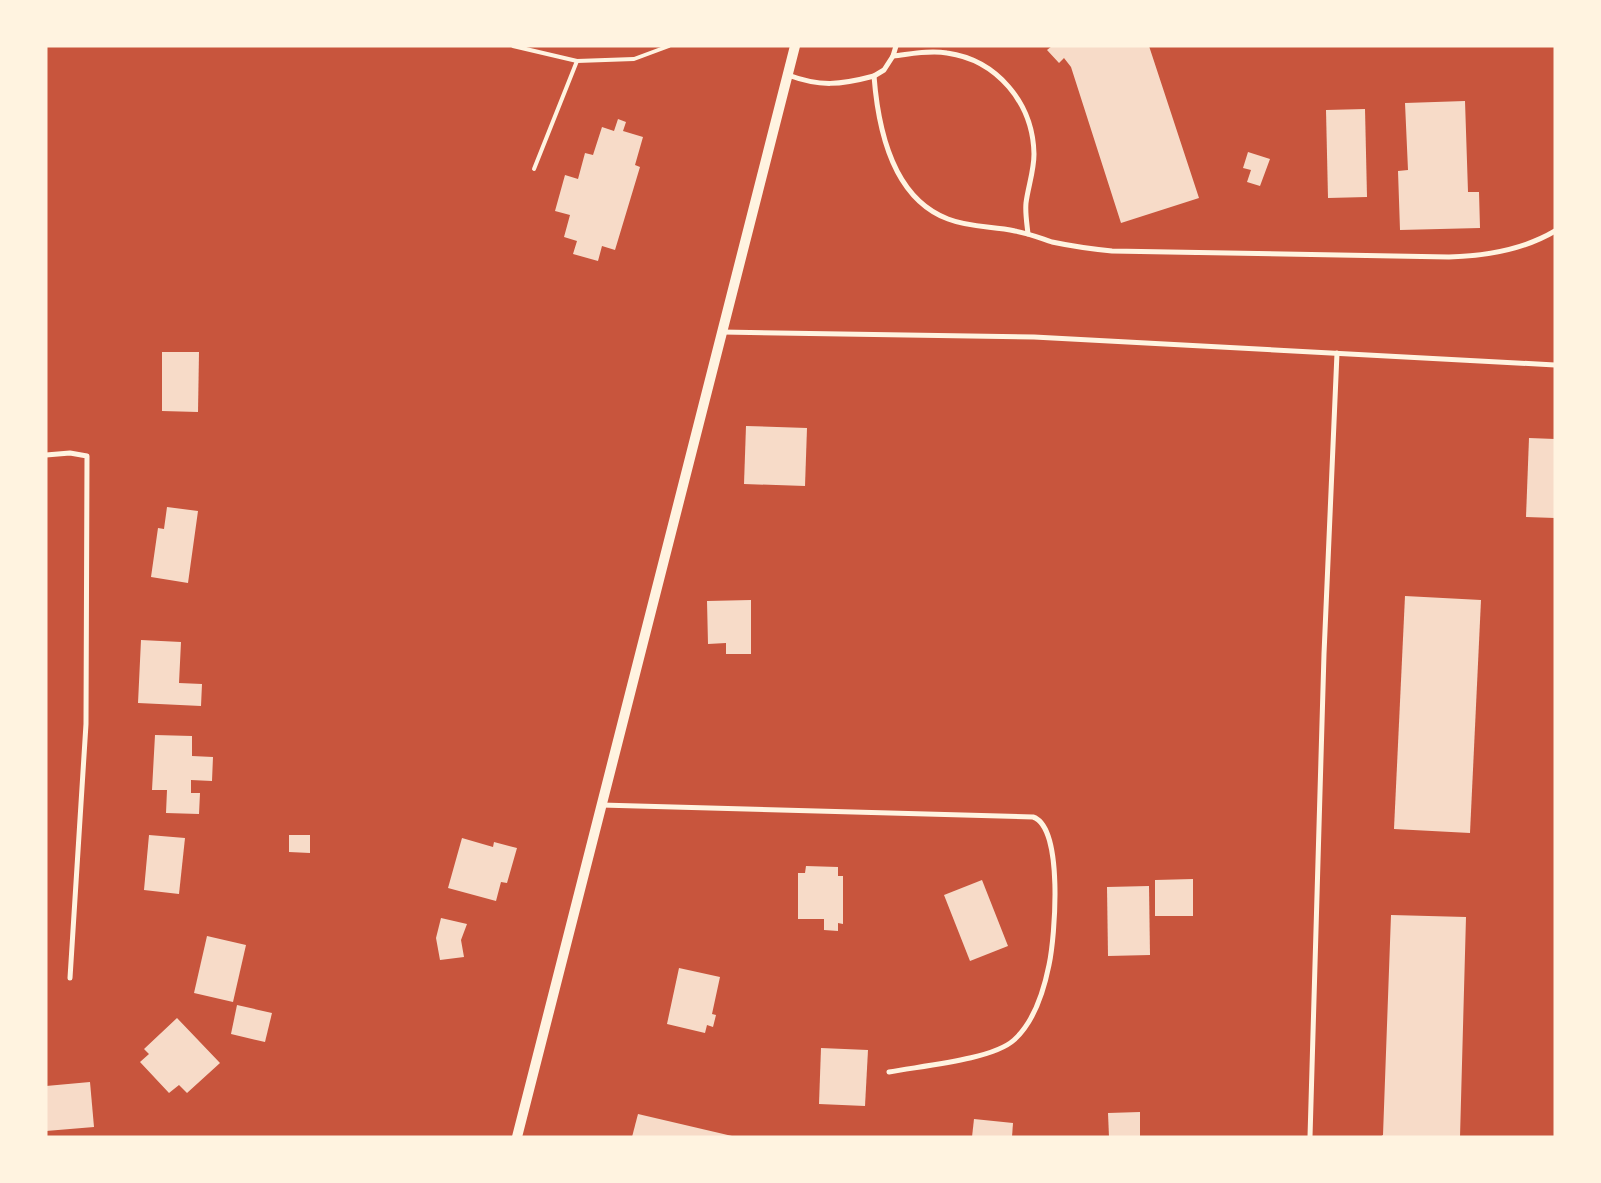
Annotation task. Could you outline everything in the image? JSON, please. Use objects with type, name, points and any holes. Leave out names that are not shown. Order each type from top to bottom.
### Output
[{"type":"main road","points":[[517,1137],[795,46]]},
{"type":"street","points":[[788,75],[810,82],[830,85],[874,76],[884,70],[893,56],[896,46]]},
{"type":"street","points":[[893,56],[929,52],[947,53],[968,58],[989,69],[1007,83],[1016,95],[1029,123],[1033,138],[1033,170],[1026,203],[1028,234]]},
{"type":"street","points":[[874,76],[878,118],[888,152],[904,182],[924,205],[936,214],[960,223],[1028,234],[1071,246],[1112,251],[1449,258],[1468,257],[1512,249],[1540,240],[1555,232]]},
{"type":"street","points":[[722,332],[1034,336],[1555,365]]},
{"type":"street","points":[[1310,1137],[1324,664],[1337,353]]},
{"type":"street","points":[[46,455],[70,453],[88,456],[86,724],[70,978]]},
{"type":"street","points":[[601,805],[1033,817],[1040,819],[1046,828],[1054,869],[1054,925],[1049,965],[1043,988],[1026,1026],[1013,1041],[997,1049],[942,1063],[889,1072]]},
{"type":"lane","points":[[513,46],[578,61],[634,59],[669,46]]},
{"type":"lane","points":[[534,169],[578,61]]},
{"type":"building","points":[[1052,46],[1149,46],[1199,198],[1121,223],[1071,67],[1064,58],[1059,63],[1047,50]]},
{"type":"building","points":[[1465,101],[1468,192],[1479,192],[1480,228],[1400,230],[1398,171],[1408,170],[1405,103]]},
{"type":"building","points":[[1365,109],[1367,197],[1328,198],[1326,110]]},
{"type":"building","points":[[618,119],[626,122],[623,131],[643,137],[635,165],[640,167],[615,250],[602,246],[598,261],[573,254],[577,241],[564,237],[570,215],[555,211],[565,175],[578,179],[585,153],[593,155],[602,127],[614,131]]},
{"type":"building","points":[[1248,152],[1270,159],[1260,186],[1247,182],[1251,170],[1243,168]]},
{"type":"building","points":[[162,352],[199,352],[198,412],[162,411]]},
{"type":"building","points":[[746,426],[807,428],[805,486],[744,484]]},
{"type":"building","points":[[1529,438],[1555,439],[1555,518],[1526,517]]},
{"type":"building","points":[[167,507],[198,511],[188,583],[151,577],[158,528],[164,529]]},
{"type":"building","points":[[1405,596],[1481,600],[1470,833],[1394,829]]},
{"type":"building","points":[[751,600],[751,654],[726,654],[726,643],[708,644],[707,601]]},
{"type":"building","points":[[141,640],[181,642],[179,683],[202,684],[201,706],[138,703]]},
{"type":"building","points":[[155,735],[192,736],[192,756],[213,757],[212,781],[191,780],[191,793],[200,793],[199,814],[166,813],[167,790],[152,790]]},
{"type":"building","points":[[149,835],[185,838],[179,894],[144,890]]},
{"type":"building","points":[[289,835],[310,835],[310,853],[289,852]]},
{"type":"building","points":[[462,838],[493,847],[494,842],[517,848],[507,883],[501,882],[496,901],[448,888]]},
{"type":"building","points":[[806,866],[838,867],[838,876],[843,876],[843,924],[838,923],[838,931],[824,930],[824,919],[798,919],[798,873],[805,873]]},
{"type":"building","points":[[1193,879],[1193,916],[1155,916],[1155,880]]},
{"type":"building","points":[[982,880],[1008,946],[970,961],[944,895]]},
{"type":"building","points":[[1149,886],[1150,955],[1108,956],[1107,887]]},
{"type":"building","points":[[1391,915],[1466,917],[1460,1137],[1380,1137],[1383,1135]]},
{"type":"building","points":[[441,918],[467,924],[461,940],[464,957],[440,960],[436,938]]},
{"type":"building","points":[[207,936],[246,945],[233,1002],[194,993]]},
{"type":"building","points":[[679,968],[720,977],[712,1014],[716,1015],[713,1027],[707,1025],[705,1033],[667,1024]]},
{"type":"building","points":[[237,1005],[272,1013],[265,1042],[231,1034]]},
{"type":"building","points":[[177,1018],[220,1063],[187,1093],[179,1085],[169,1093],[140,1062],[149,1054],[144,1049]]},
{"type":"building","points":[[821,1048],[868,1050],[865,1106],[819,1104]]},
{"type":"building","points":[[90,1082],[94,1127],[46,1131],[46,1086]]},
{"type":"building","points":[[1140,1112],[1140,1137],[1109,1137],[1108,1113]]},
{"type":"building","points":[[638,1114],[732,1136],[732,1137],[632,1137]]},
{"type":"building","points":[[974,1119],[1013,1123],[1012,1137],[972,1137]]}]
